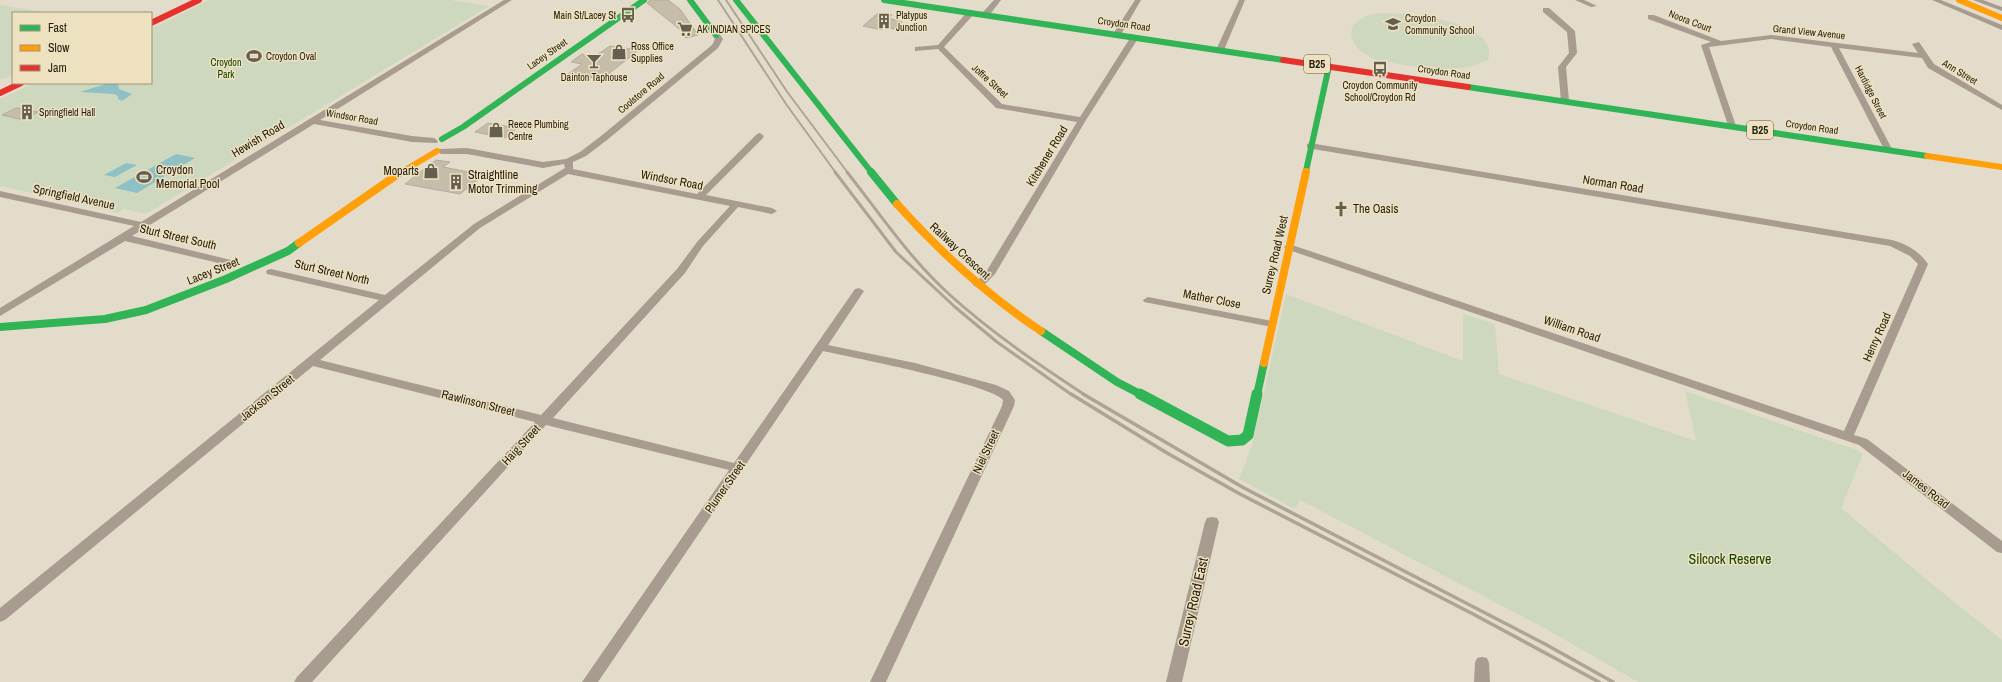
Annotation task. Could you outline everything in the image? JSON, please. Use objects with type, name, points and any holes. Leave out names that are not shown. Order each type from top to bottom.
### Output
[{"type":"main road","points":[[152,16],[186,0]]},
{"type":"main road","points":[[152,22],[199,0]]},
{"type":"main road","name":"Lacey Street","points":[[409,166],[432,144],[463,127],[644,0]]},
{"type":"main road","points":[[690,0],[716,35]]},
{"type":"main road","name":"Railway Crescent","points":[[736,0],[888,193],[926,237],[978,285],[1007,309],[1117,382],[1221,439],[1235,441]]},
{"type":"main road","name":"Croydon Road","points":[[884,0],[2002,167]]},
{"type":"main road","points":[[1959,0],[2001,24]]},
{"type":"main road","points":[[1971,0],[2002,13]]},
{"type":"main road","name":"Surrey Road West","points":[[1235,441],[1242,440],[1248,435],[1310,146],[1329,66]]},
{"type":"main road","points":[[0,86],[12,80]]},
{"type":"main road","points":[[0,93],[19,84]]},
{"type":"main road","name":"Lacey Street","points":[[0,326],[105,319],[123,316],[146,310],[192,293],[288,251],[409,166],[439,151],[451,143],[463,127]]},
{"type":"main road","points":[[432,144],[451,143]]},
{"type":"main road","points":[[432,144],[439,151]]},
{"type":"street","name":"Hewish Road","points":[[0,313],[509,0]]},
{"type":"street","points":[[985,15],[998,0]]},
{"type":"street","points":[[1117,34],[1138,0]]},
{"type":"street","points":[[1220,50],[1242,0]]},
{"type":"street","points":[[1578,0],[1593,6]]},
{"type":"street","points":[[1935,0],[2001,24]]},
{"type":"street","points":[[1976,0],[2002,9]]},
{"type":"street","points":[[1546,10],[1571,31],[1573,53],[1562,67],[1565,101]]},
{"type":"street","points":[[918,50],[940,47],[971,13]]},
{"type":"street","name":"Noora Court","points":[[1651,17],[1721,44]]},
{"type":"street","name":"Coolstore Road","points":[[568,161],[583,154],[604,138],[714,48],[719,39],[716,35]]},
{"type":"street","name":"Kitchener Road","points":[[978,285],[990,274],[1082,120],[1135,37]]},
{"type":"street","name":"Grand View Avenue","points":[[1732,126],[1705,46],[1771,37],[1924,56]]},
{"type":"street","name":"Ann Street","points":[[1916,44],[1931,66],[2002,108]]},
{"type":"street","name":"Hardidge Street","points":[[1834,45],[1888,149]]},
{"type":"street","name":"Joffre Street","points":[[940,47],[999,106],[1082,120]]},
{"type":"street","name":"Windsor Road","points":[[312,121],[432,144]]},
{"type":"street","points":[[699,197],[760,136]]},
{"type":"street","points":[[451,143],[467,151]]},
{"type":"street","name":"Norman Road","points":[[1310,146],[1884,242],[1911,251]]},
{"type":"street","points":[[439,151],[467,151],[533,164],[554,164],[568,161],[569,168],[567,171],[538,187]]},
{"type":"street","points":[[538,187],[556,172],[554,164]]},
{"type":"street","name":"Windsor Road","points":[[567,171],[772,211]]},
{"type":"street","name":"Jackson Street","points":[[0,616],[477,226],[538,187]]},
{"type":"street","name":"Springfield Avenue","points":[[0,194],[142,225]]},
{"type":"street","name":"Haig Street","points":[[302,682],[681,271],[700,244],[736,204]]},
{"type":"street","name":"Sturt Street South","points":[[122,237],[227,262]]},
{"type":"street","name":"William Road","points":[[1289,247],[1848,435]]},
{"type":"street","name":"Henry Road","points":[[1848,435],[1923,264],[1920,258],[1911,251]]},
{"type":"street","name":"Sturt Street North","points":[[272,272],[386,299]]},
{"type":"street","name":"Plumer Street","points":[[590,682],[858,291]]},
{"type":"street","name":"Mather Close","points":[[1148,300],[1272,324]]},
{"type":"street","name":"Niel Street","points":[[821,347],[915,367],[992,388],[1005,394],[1009,400],[1008,406],[878,682]]},
{"type":"street","name":"Rawlinson Street","points":[[312,362],[738,468]]},
{"type":"street","name":"James Road","points":[[1848,435],[1863,442],[1878,452],[2002,548]]},
{"type":"street","name":"Surrey Road East","points":[[1174,682],[1212,522]]},
{"type":"street","points":[[1482,663],[1482,682]]},
{"type":"green space","name":"Croydon Park","points":[[209,0],[450,0],[489,6],[146,214],[124,209],[118,213],[0,186],[0,99],[32,84],[152,84],[152,28]]},
{"type":"green space","points":[[0,5],[43,12],[12,12],[12,75],[0,80]]},
{"type":"green space","points":[[1381,13],[1429,17],[1466,28],[1480,36],[1488,46],[1488,60],[1475,65],[1447,69],[1417,67],[1374,59],[1363,53],[1356,46],[1352,39],[1351,32],[1354,25],[1360,20]]},
{"type":"green space","name":"Silcock Reserve","points":[[1286,294],[1463,361],[1463,314],[1495,324],[1499,374],[1696,441],[1685,391],[1854,449],[1863,454],[1841,508],[2002,640],[2002,682],[1638,682],[1548,630],[1300,500],[1295,509],[1239,479],[1252,445]]},
{"type":"water","points":[[106,84],[118,84],[119,89],[132,94],[122,101],[114,94],[80,92]]},
{"type":"water","points":[[176,154],[195,158],[137,193],[115,188]]},
{"type":"water","points":[[126,163],[137,165],[115,177],[104,175]]},
{"type":"building","points":[[650,0],[668,0],[680,9],[698,35],[686,38],[682,31],[647,3]]},
{"type":"building","name":"Platypus Junction","points":[[878,13],[892,15],[888,18],[902,22],[894,29],[885,27],[882,30],[863,26]]},
{"type":"building","points":[[610,46],[639,50],[602,79],[568,74],[582,64],[571,62],[582,54],[595,56]]},
{"type":"building","name":"Springfield Hall","points":[[16,108],[38,112],[23,120],[2,115]]},
{"type":"building","name":"Reece Plumbing Centre","points":[[488,123],[517,128],[505,138],[475,132]]},
{"type":"building","points":[[436,160],[450,162],[443,167],[484,175],[460,194],[405,184]]},
{"type":"railway","points":[[718,0],[786,104],[836,173]]},
{"type":"railway","points":[[726,0],[788,93],[848,173]]},
{"type":"railway","points":[[835,172],[896,252],[955,307],[997,342],[1072,395]]},
{"type":"railway","points":[[847,172],[909,251],[935,281],[966,309],[999,335],[1085,395]]},
{"type":"railway","points":[[1071,394],[1167,453],[1240,494],[1473,614],[1599,682]]},
{"type":"railway","points":[[1083,394],[1244,488],[1545,644],[1613,682]]},
{"type":"traffic: fast","points":[[442,139],[463,127],[644,0]]},
{"type":"traffic: fast","points":[[690,0],[716,35]]},
{"type":"traffic: fast","points":[[736,0],[897,204]]},
{"type":"traffic: fast","points":[[884,0],[1283,60]]},
{"type":"traffic: fast","points":[[1306,171],[1329,66]]},
{"type":"traffic: fast","points":[[1468,87],[1927,156]]},
{"type":"traffic: fast","points":[[0,327],[105,319],[146,310],[226,279],[288,251],[299,243]]},
{"type":"traffic: fast","points":[[1041,331],[1117,382],[1228,441],[1242,440],[1248,435],[1264,363]]},
{"type":"traffic: slow","points":[[1959,0],[2002,18]]},
{"type":"traffic: slow","points":[[299,243],[409,166],[437,151]]},
{"type":"traffic: slow","points":[[1927,156],[2002,167]]},
{"type":"traffic: slow","points":[[1264,363],[1306,171]]},
{"type":"traffic: slow","points":[[897,204],[930,240],[965,273],[1021,318],[1041,331]]},
{"type":"traffic: jam","points":[[152,23],[199,0]]},
{"type":"traffic: jam","points":[[1283,60],[1468,87]]},
{"type":"traffic: jam","points":[[0,93],[19,84]]},
{"type":"place","name":"Main St/Lacey St","points":[[628,15]]},
{"type":"place","name":"Platypus Junction","points":[[884,21]]},
{"type":"place","name":"Croydon Community School","points":[[1393,24]]},
{"type":"place","name":"AK INDIAN SPICES","points":[[685,29]]},
{"type":"place","name":"Ross Office Supplies","points":[[619,52]]},
{"type":"place","name":"Croydon Oval","points":[[254,56]]},
{"type":"place","name":"Dainton Taphouse","points":[[594,61]]},
{"type":"place","name":"Croydon Community School/Croydon Rd","points":[[1380,69]]},
{"type":"place","name":"Springfield Hall","points":[[27,112]]},
{"type":"place","name":"Reece Plumbing Centre","points":[[496,130]]},
{"type":"place","name":"Moparts","points":[[431,171]]},
{"type":"place","name":"Croydon Memorial Pool","points":[[144,177]]},
{"type":"place","name":"Straightline Motor Trimming","points":[[456,182]]},
{"type":"place","name":"The Oasis","points":[[1341,209]]}]
